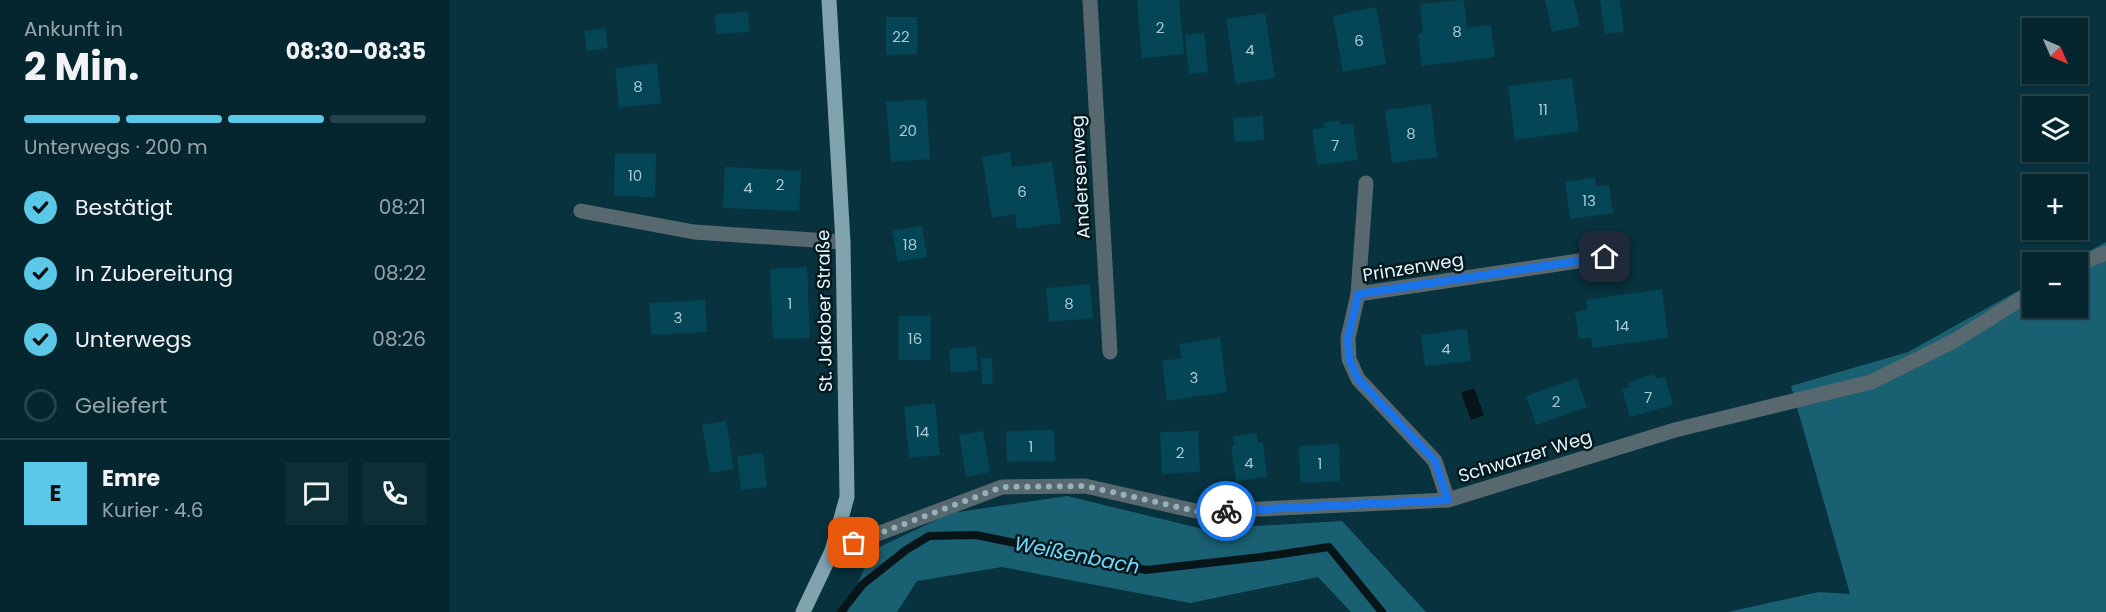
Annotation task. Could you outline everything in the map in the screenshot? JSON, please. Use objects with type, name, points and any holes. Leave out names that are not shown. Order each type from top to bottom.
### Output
[{"type":"main road","name":"St. Jakober Straße","points":[[803,612],[832,551],[847,496],[843,242],[829,0]]},
{"type":"street","name":"Andersenweg","points":[[1090,0],[1110,352]]},
{"type":"street","points":[[1358,294],[1366,183]]},
{"type":"street","points":[[581,211],[694,232],[843,242]]},
{"type":"street","points":[[2088,260],[2106,253]]},
{"type":"street","name":"Prinzenweg","points":[[1448,500],[1435,461],[1358,379],[1349,359],[1348,338],[1358,294],[1605,257]]},
{"type":"street","name":"Schwarzer Weg","points":[[832,551],[1002,487],[1085,486],[1200,512],[1448,500],[1675,430],[1871,382],[1954,340],[2022,298]]},
{"type":"shaded area","points":[[2106,242],[2106,612],[1728,612],[1819,592],[1850,594],[1791,386],[1908,352],[2022,289],[2022,318],[2088,318],[2088,252]]},
{"type":"shaded area","points":[[1474,388],[1484,415],[1471,420],[1461,393]]},
{"type":"shaded area","points":[[1067,496],[1203,529],[1342,521],[1426,612],[1351,612],[1318,577],[1190,603],[1002,567],[917,581],[897,612],[847,612],[871,551],[951,513]]},
{"type":"building","points":[[1137,0],[1179,0],[1184,54],[1142,58]]},
{"type":"building","points":[[1464,0],[1467,28],[1491,25],[1495,57],[1422,66],[1418,34],[1423,33],[1420,4]]},
{"type":"building","points":[[1545,0],[1574,0],[1580,26],[1552,32]]},
{"type":"building","points":[[1600,0],[1620,0],[1624,32],[1605,34]]},
{"type":"building","points":[[1376,7],[1386,64],[1343,72],[1333,16]]},
{"type":"building","points":[[748,12],[749,32],[716,34],[715,14]]},
{"type":"building","points":[[1265,13],[1275,78],[1236,84],[1226,19]]},
{"type":"building","points":[[886,17],[917,17],[917,54],[886,55]]},
{"type":"building","points":[[605,28],[608,48],[587,51],[584,31]]},
{"type":"building","points":[[1204,33],[1208,72],[1189,74],[1185,35]]},
{"type":"building","points":[[657,63],[661,103],[619,108],[615,68]]},
{"type":"building","points":[[1572,78],[1579,131],[1515,140],[1508,86]]},
{"type":"building","points":[[926,99],[930,159],[891,162],[886,102]]},
{"type":"building","points":[[1431,104],[1437,157],[1392,163],[1385,110]]},
{"type":"building","points":[[1263,116],[1264,140],[1235,142],[1233,118]]},
{"type":"building","points":[[1340,121],[1341,125],[1353,124],[1358,160],[1317,165],[1312,129],[1324,128],[1323,123]]},
{"type":"building","points":[[1010,152],[1012,167],[1052,162],[1061,223],[1017,229],[1015,214],[992,218],[982,157]]},
{"type":"building","points":[[615,154],[656,154],[655,197],[614,196]]},
{"type":"building","points":[[725,167],[801,171],[799,211],[723,208]]},
{"type":"building","points":[[1595,177],[1596,187],[1609,185],[1613,213],[1570,219],[1565,182]]},
{"type":"building","points":[[922,226],[927,257],[898,262],[892,231]]},
{"type":"building","points":[[807,267],[810,338],[773,339],[770,269]]},
{"type":"building","points":[[1090,284],[1093,318],[1049,322],[1046,288]]},
{"type":"building","points":[[1662,289],[1668,338],[1592,348],[1591,338],[1579,339],[1575,312],[1587,310],[1586,300]]},
{"type":"building","points":[[705,300],[707,332],[651,335],[649,303]]},
{"type":"building","points":[[899,316],[931,316],[931,360],[899,360]]},
{"type":"building","points":[[1467,329],[1471,361],[1425,366],[1421,335]]},
{"type":"building","points":[[1220,338],[1227,392],[1167,401],[1162,361],[1182,358],[1179,344]]},
{"type":"building","points":[[976,347],[978,370],[951,373],[949,349]]},
{"type":"building","points":[[981,358],[992,358],[993,384],[982,384]]},
{"type":"building","points":[[1654,374],[1656,379],[1665,377],[1673,405],[1630,417],[1622,389],[1630,387],[1628,382]]},
{"type":"building","points":[[1577,378],[1587,407],[1536,425],[1526,396]]},
{"type":"building","points":[[935,403],[940,455],[909,458],[904,407]]},
{"type":"building","points":[[726,421],[734,469],[710,473],[702,425]]},
{"type":"building","points":[[1054,430],[1055,461],[1007,462],[1006,431]]},
{"type":"building","points":[[983,431],[990,472],[966,477],[959,435]]},
{"type":"building","points":[[1198,431],[1200,472],[1162,474],[1160,432]]},
{"type":"building","points":[[1257,433],[1258,443],[1263,442],[1267,477],[1236,481],[1231,446],[1234,446],[1233,436]]},
{"type":"building","points":[[1339,444],[1340,481],[1300,483],[1299,446]]},
{"type":"building","points":[[763,453],[767,487],[741,490],[737,456]]},
{"type":"waterway","name":"Weißenbach","points":[[841,612],[863,584],[906,550],[929,536],[976,535],[1146,570],[1329,547],[1382,612]]},
{"type":"way so far","points":[[854,543],[1002,487],[1085,486],[1200,512],[1226,511]]},
{"type":"route","points":[[1226,511],[1448,500],[1435,461],[1358,379],[1349,359],[1348,338],[1358,294],[1605,257]]}]
